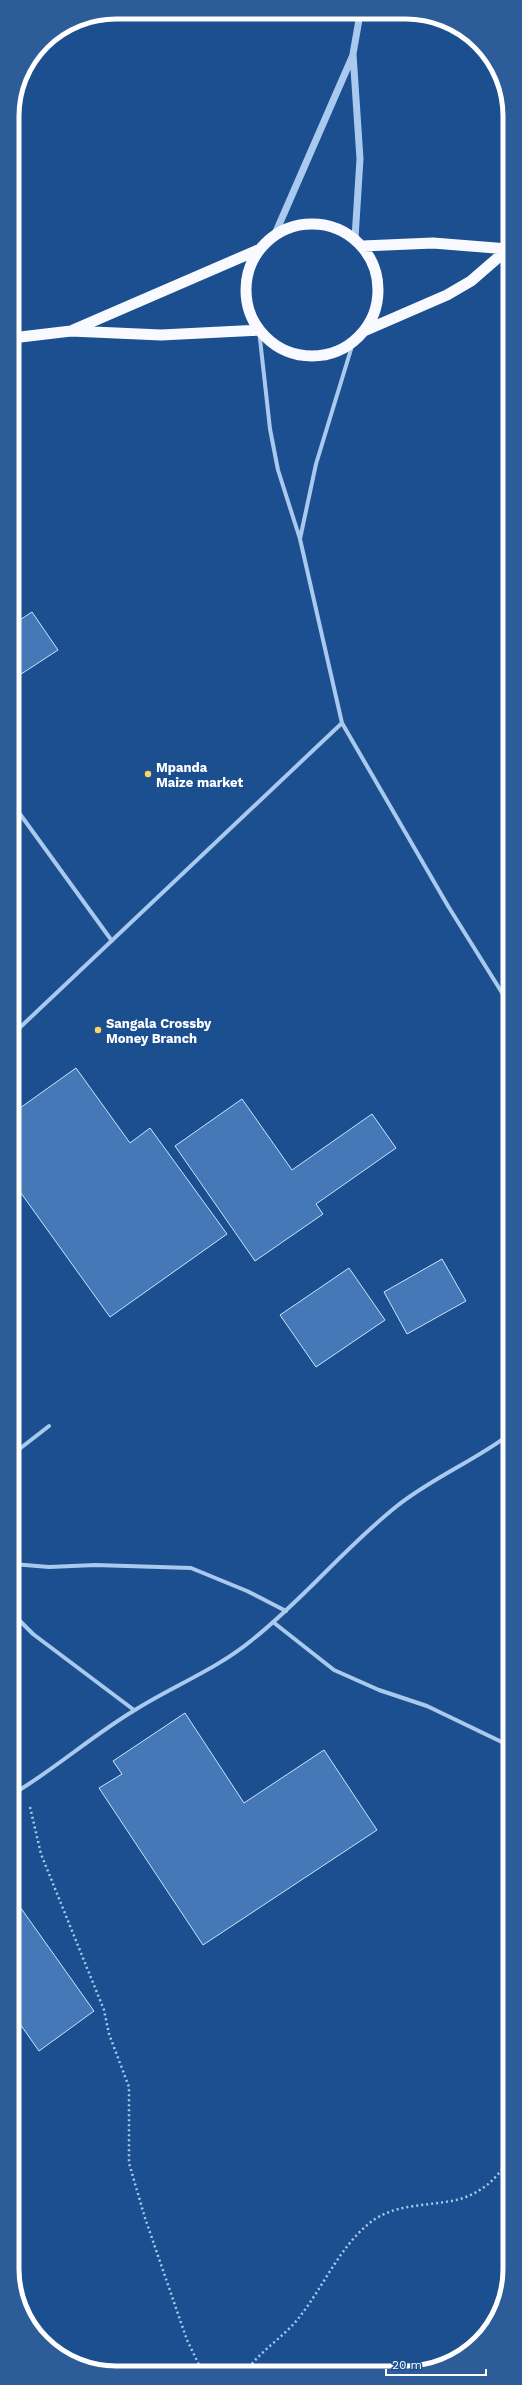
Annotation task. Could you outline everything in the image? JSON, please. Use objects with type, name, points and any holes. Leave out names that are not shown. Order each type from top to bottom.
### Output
[{"type":"highway","points":[[71,331],[258,250],[275,234],[301,224],[330,225],[355,238],[363,246],[373,262],[378,279],[378,297],[374,315],[352,346],[324,355],[300,355],[277,346],[259,330],[247,305],[247,276],[258,250]]},
{"type":"highway","points":[[363,246],[433,243],[503,249]]},
{"type":"highway","points":[[364,331],[447,295],[470,281],[503,254]]},
{"type":"highway","points":[[19,337],[71,331],[162,335],[259,330]]},
{"type":"street","points":[[275,234],[353,54],[359,19]]},
{"type":"street","points":[[353,54],[360,159],[355,238]]},
{"type":"street","points":[[259,330],[270,429],[278,470],[300,539],[342,723],[448,906],[503,994]]},
{"type":"street","points":[[300,539],[316,464],[352,346]]},
{"type":"street","points":[[19,1028],[342,723]]},
{"type":"street","points":[[19,813],[112,941]]},
{"type":"street","points":[[19,1449],[49,1426]]},
{"type":"street","points":[[19,1790],[134,1710],[211,1667],[251,1642],[397,1506],[436,1479],[489,1450],[503,1439]]},
{"type":"street","points":[[19,1564],[49,1567],[95,1564],[190,1568],[247,1591],[286,1611]]},
{"type":"street","points":[[19,1620],[33,1634],[134,1710]]},
{"type":"street","points":[[273,1622],[334,1670],[379,1690],[427,1706],[503,1743]]},
{"type":"path","points":[[25,1787],[41,1854],[104,2010],[108,2034],[129,2087],[129,2163],[145,2218],[187,2340],[200,2366]]},
{"type":"path","points":[[252,2366],[301,2316],[351,2243],[374,2220],[393,2210],[420,2204],[453,2201],[481,2189],[499,2174],[503,2167]]},
{"type":"building","points":[[32,612],[58,650],[19,675],[19,620]]},
{"type":"building","points":[[76,1068],[130,1143],[150,1128],[227,1234],[110,1317],[19,1190],[19,1109]]},
{"type":"building","points":[[242,1099],[292,1170],[372,1114],[396,1148],[316,1204],[323,1214],[255,1261],[175,1146]]},
{"type":"building","points":[[442,1259],[466,1301],[407,1334],[384,1292]]},
{"type":"building","points":[[349,1268],[385,1320],[316,1367],[280,1315]]},
{"type":"building","points":[[185,1713],[244,1803],[324,1750],[377,1830],[203,1945],[99,1788],[122,1774],[113,1761]]},
{"type":"building","points":[[19,1905],[94,2011],[39,2051],[19,2023]]},
{"type":"place","name":"Mpanda Maize market","points":[[148,774]]},
{"type":"place","name":"Sangala Crossby Money Branch","points":[[98,1030]]}]
